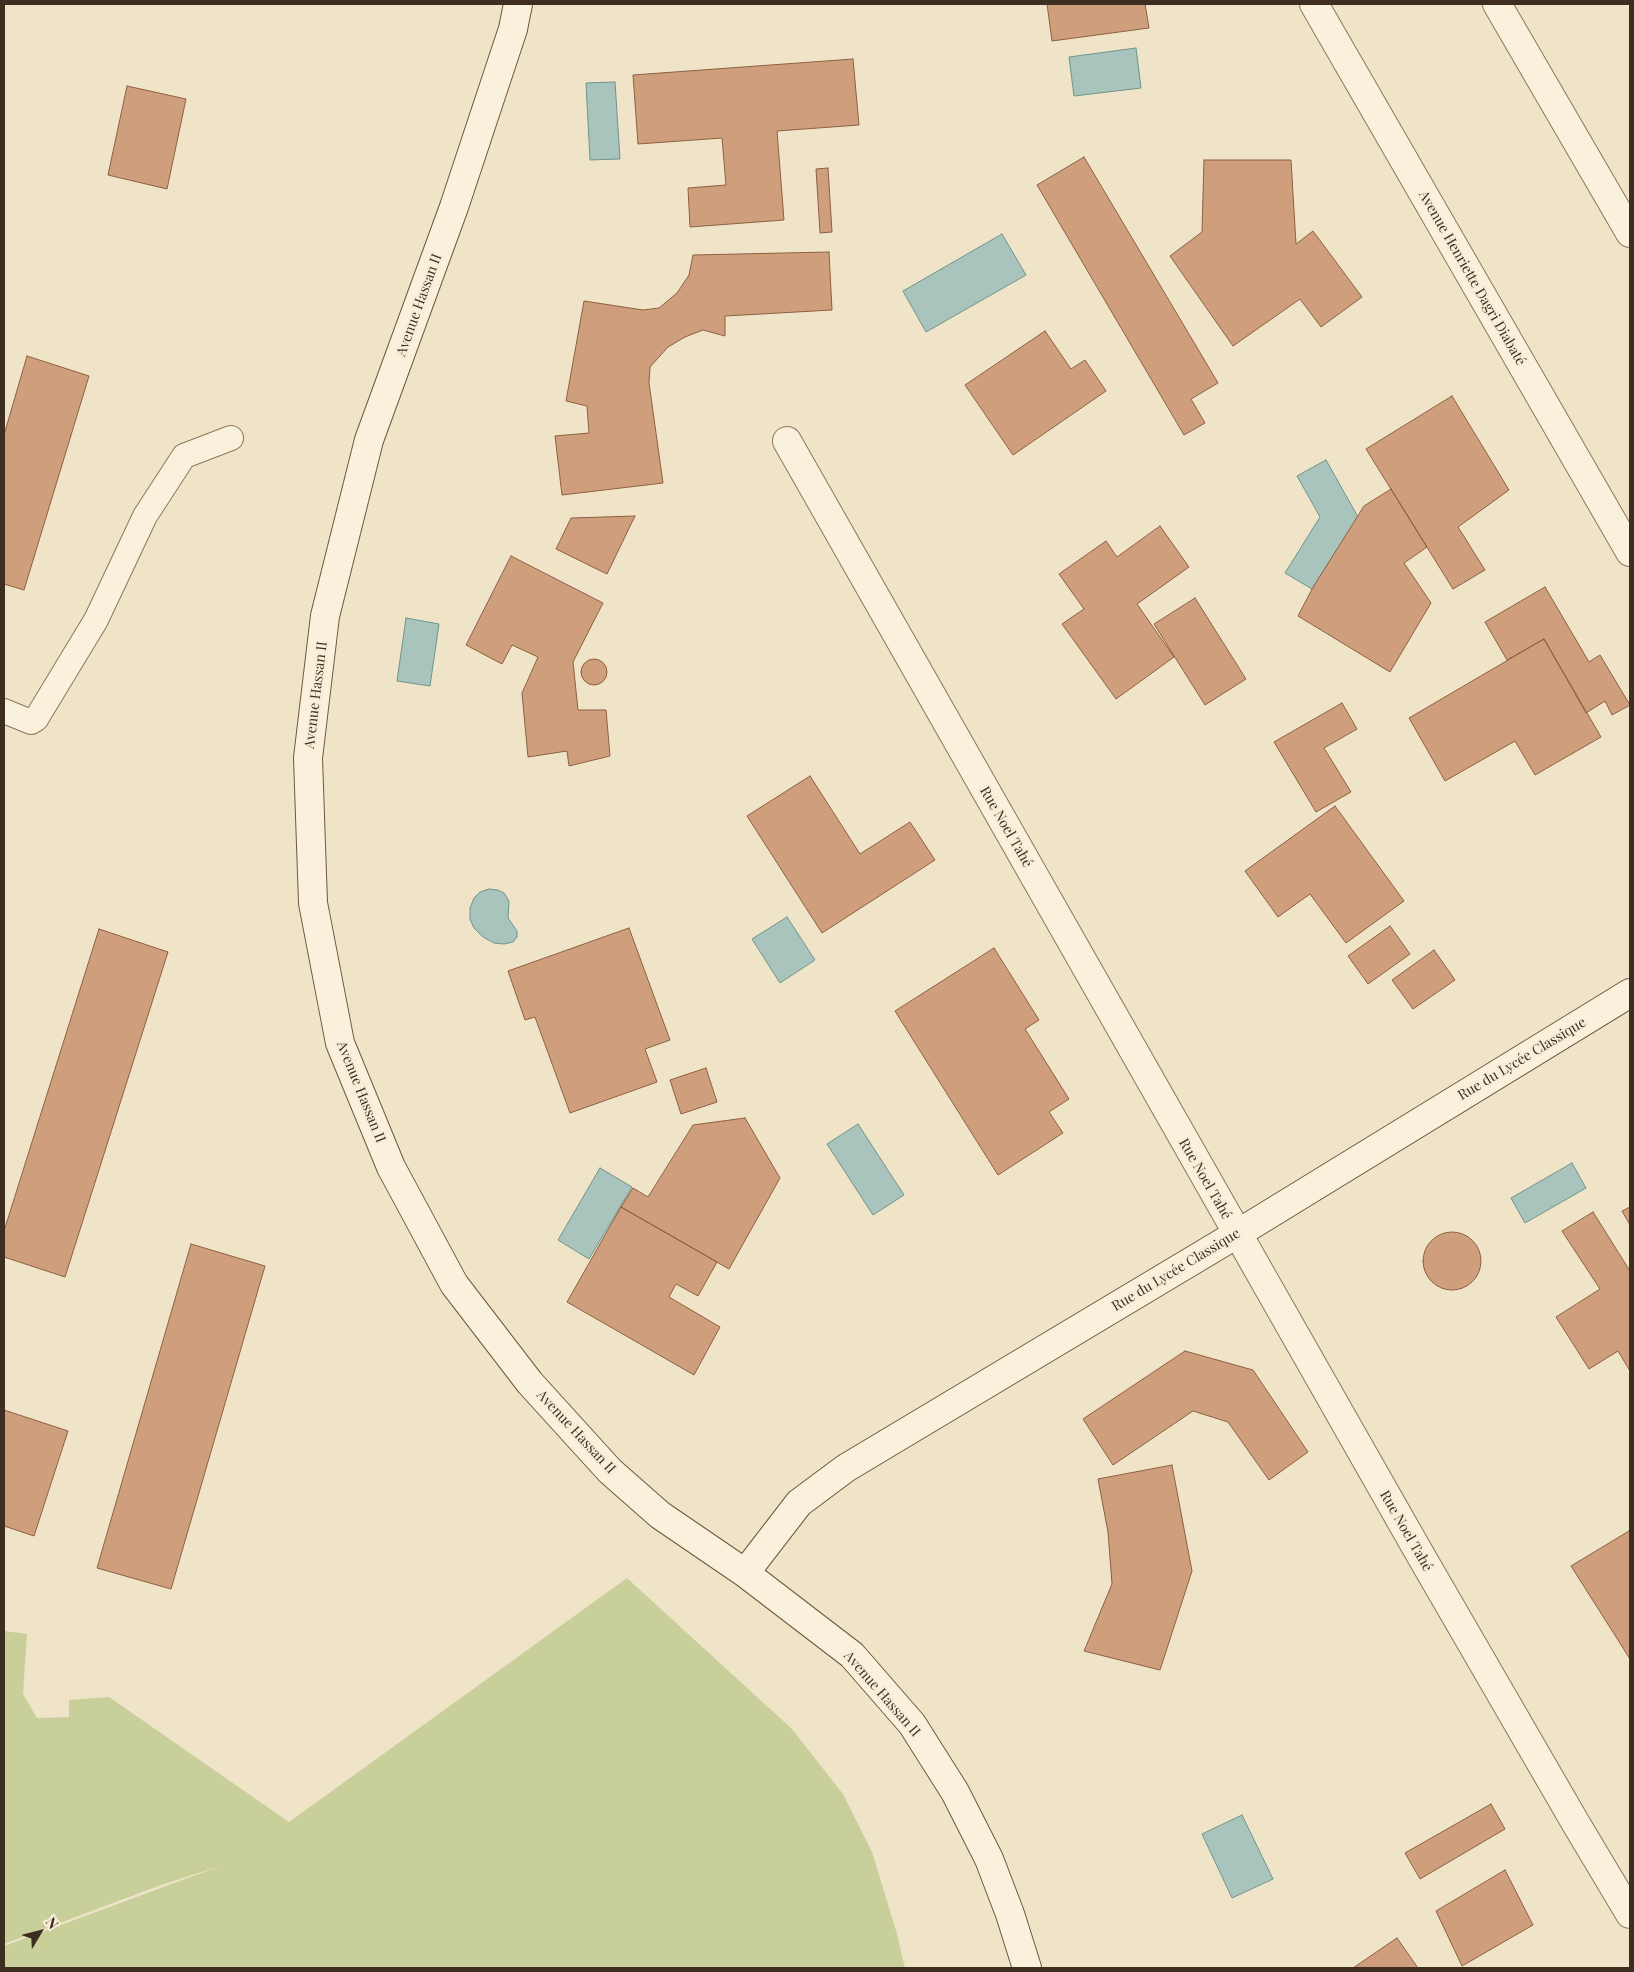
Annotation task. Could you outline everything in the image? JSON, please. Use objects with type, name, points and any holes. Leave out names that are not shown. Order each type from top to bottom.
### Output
[{"type":"street","name":"Avenue Hassan II","points":[[518,4],[513,29],[454,207],[369,440],[325,616],[308,758],[313,903],[340,1043],[391,1167],[454,1284],[530,1382],[610,1471],[660,1515],[745,1573],[852,1656],[912,1724],[955,1792],[989,1859],[1010,1914],[1027,1968]]},
{"type":"street","name":"Avenue Henriette Dagri Diabaté","points":[[1314,4],[1630,552]]},
{"type":"street","points":[[1497,4],[1630,232]]},
{"type":"street","name":"Rue Noel Tahé","points":[[787,441],[1236,1234],[1574,1822],[1630,1914]]},
{"type":"street","name":"Rue du Lycée Classique","points":[[745,1573],[799,1503],[846,1468],[1236,1234],[1630,993]]},
{"type":"street","name":"Avenue Hassan II","points":[[1010,1914],[1016,1968]]},
{"type":"lane","points":[[4,711],[31,722],[36,718],[96,620],[145,516],[184,456],[231,438]]},
{"type":"green space","points":[[627,1578],[792,1729],[843,1794],[872,1852],[897,1934],[905,1968],[4,1968],[4,1946],[220,1866],[161,1885],[4,1944],[4,1631],[27,1634],[23,1694],[37,1718],[69,1717],[69,1700],[109,1697],[289,1822]]},
{"type":"water","points":[[1136,48],[1141,88],[1074,96],[1069,57]]},
{"type":"water","points":[[615,82],[620,159],[590,160],[586,83]]},
{"type":"water","points":[[1002,234],[1026,275],[926,332],[903,291]]},
{"type":"water","points":[[1326,460],[1358,517],[1312,589],[1285,573],[1320,517],[1297,476]]},
{"type":"water","points":[[406,618],[439,624],[430,686],[397,681]]},
{"type":"water","points":[[489,889],[504,893],[509,901],[508,918],[517,931],[517,937],[513,942],[504,944],[494,943],[483,937],[474,928],[470,919],[470,908],[474,898],[480,892]]},
{"type":"water","points":[[787,917],[815,960],[780,983],[752,939]]},
{"type":"water","points":[[858,1124],[904,1195],[873,1215],[827,1144]]},
{"type":"water","points":[[1572,1163],[1586,1188],[1525,1223],[1511,1198]]},
{"type":"water","points":[[600,1168],[632,1187],[589,1259],[558,1240]]},
{"type":"water","points":[[1242,1815],[1273,1879],[1232,1898],[1202,1834]]},
{"type":"building","points":[[1047,4],[1145,4],[1149,28],[1052,41]]},
{"type":"building","points":[[853,59],[859,125],[777,131],[784,220],[690,227],[688,188],[726,185],[722,138],[638,144],[633,75]]},
{"type":"building","points":[[127,86],[186,99],[167,189],[108,175]]},
{"type":"building","points":[[1084,157],[1218,383],[1191,399],[1205,423],[1184,435],[1037,185]]},
{"type":"building","points":[[1204,160],[1291,160],[1296,244],[1313,231],[1362,297],[1321,327],[1300,299],[1233,346],[1170,256],[1202,232]]},
{"type":"building","points":[[828,168],[832,232],[820,233],[816,169]]},
{"type":"building","points":[[829,252],[832,310],[725,316],[725,336],[703,330],[685,337],[668,347],[650,367],[649,383],[663,483],[562,495],[555,436],[589,433],[587,406],[566,401],[584,301],[643,310],[659,308],[677,293],[689,275],[693,255]]},
{"type":"building","points":[[1045,331],[1071,369],[1085,360],[1106,391],[1013,455],[965,385]]},
{"type":"building","points":[[27,356],[89,376],[24,590],[4,584],[4,435]]},
{"type":"building","points":[[1452,396],[1509,490],[1458,527],[1485,570],[1453,589],[1366,449]]},
{"type":"building","points":[[1391,489],[1427,547],[1404,563],[1431,603],[1390,672],[1298,616],[1312,589],[1364,506]]},
{"type":"building","points":[[635,516],[607,574],[556,549],[571,518]]},
{"type":"building","points":[[1160,526],[1189,567],[1137,604],[1174,657],[1116,699],[1062,624],[1084,609],[1059,574],[1106,541],[1117,557]]},
{"type":"building","points":[[511,556],[603,603],[573,662],[578,710],[606,710],[610,756],[569,766],[567,751],[528,757],[522,693],[538,657],[512,645],[502,664],[466,645]]},
{"type":"building","points":[[1545,587],[1589,662],[1600,655],[1630,705],[1612,715],[1605,701],[1586,713],[1544,639],[1507,660],[1485,622]]},
{"type":"building","points":[[1195,598],[1246,679],[1205,705],[1154,624]]},
{"type":"building","points":[[1544,639],[1601,737],[1535,775],[1515,741],[1445,781],[1409,718]]},
{"type":"building","points":[[594,659],[603,663],[607,672],[603,681],[594,685],[585,681],[581,672],[585,663]]},
{"type":"building","points":[[1342,703],[1357,729],[1324,748],[1351,792],[1316,812],[1274,742]]},
{"type":"building","points":[[810,776],[860,854],[910,822],[935,860],[822,933],[747,816]]},
{"type":"building","points":[[1335,806],[1404,901],[1346,943],[1310,894],[1278,917],[1245,871]]},
{"type":"building","points":[[1390,926],[1410,954],[1368,984],[1348,956]]},
{"type":"building","points":[[629,928],[670,1040],[645,1049],[657,1082],[570,1113],[535,1017],[525,1020],[508,971]]},
{"type":"building","points":[[99,929],[168,952],[65,1277],[4,1257],[4,1231]]},
{"type":"building","points":[[994,948],[1039,1020],[1025,1029],[1069,1099],[1049,1112],[1063,1133],[998,1175],[895,1011]]},
{"type":"building","points":[[1434,950],[1455,980],[1413,1009],[1392,980]]},
{"type":"building","points":[[706,1068],[717,1102],[681,1114],[670,1080]]},
{"type":"building","points":[[745,1118],[780,1178],[729,1269],[621,1207],[633,1188],[648,1197],[693,1125]]},
{"type":"building","points":[[621,1207],[717,1262],[698,1296],[676,1284],[669,1297],[720,1327],[694,1375],[567,1302]]},
{"type":"building","points":[[1630,1207],[1630,1225],[1622,1211]]},
{"type":"building","points":[[1593,1212],[1630,1271],[1630,1371],[1618,1351],[1589,1369],[1556,1317],[1600,1289],[1562,1231]]},
{"type":"building","points":[[1452,1232],[1463,1234],[1473,1240],[1479,1250],[1481,1261],[1479,1272],[1473,1282],[1463,1288],[1452,1290],[1441,1288],[1431,1282],[1425,1272],[1423,1261],[1425,1250],[1431,1240],[1441,1234]]},
{"type":"building","points":[[191,1244],[265,1266],[171,1589],[97,1568]]},
{"type":"building","points":[[1185,1351],[1253,1370],[1308,1452],[1269,1480],[1228,1422],[1193,1411],[1113,1465],[1083,1419]]},
{"type":"building","points":[[4,1410],[68,1431],[34,1536],[4,1526]]},
{"type":"building","points":[[1172,1465],[1192,1571],[1160,1670],[1084,1651],[1112,1584],[1108,1532],[1098,1479]]},
{"type":"building","points":[[1629,1531],[1630,1533],[1630,1659],[1571,1566]]},
{"type":"building","points":[[1491,1804],[1505,1829],[1420,1879],[1405,1853]]},
{"type":"building","points":[[1505,1870],[1533,1925],[1462,1966],[1436,1911]]},
{"type":"building","points":[[1397,1938],[1418,1968],[1353,1968]]}]
